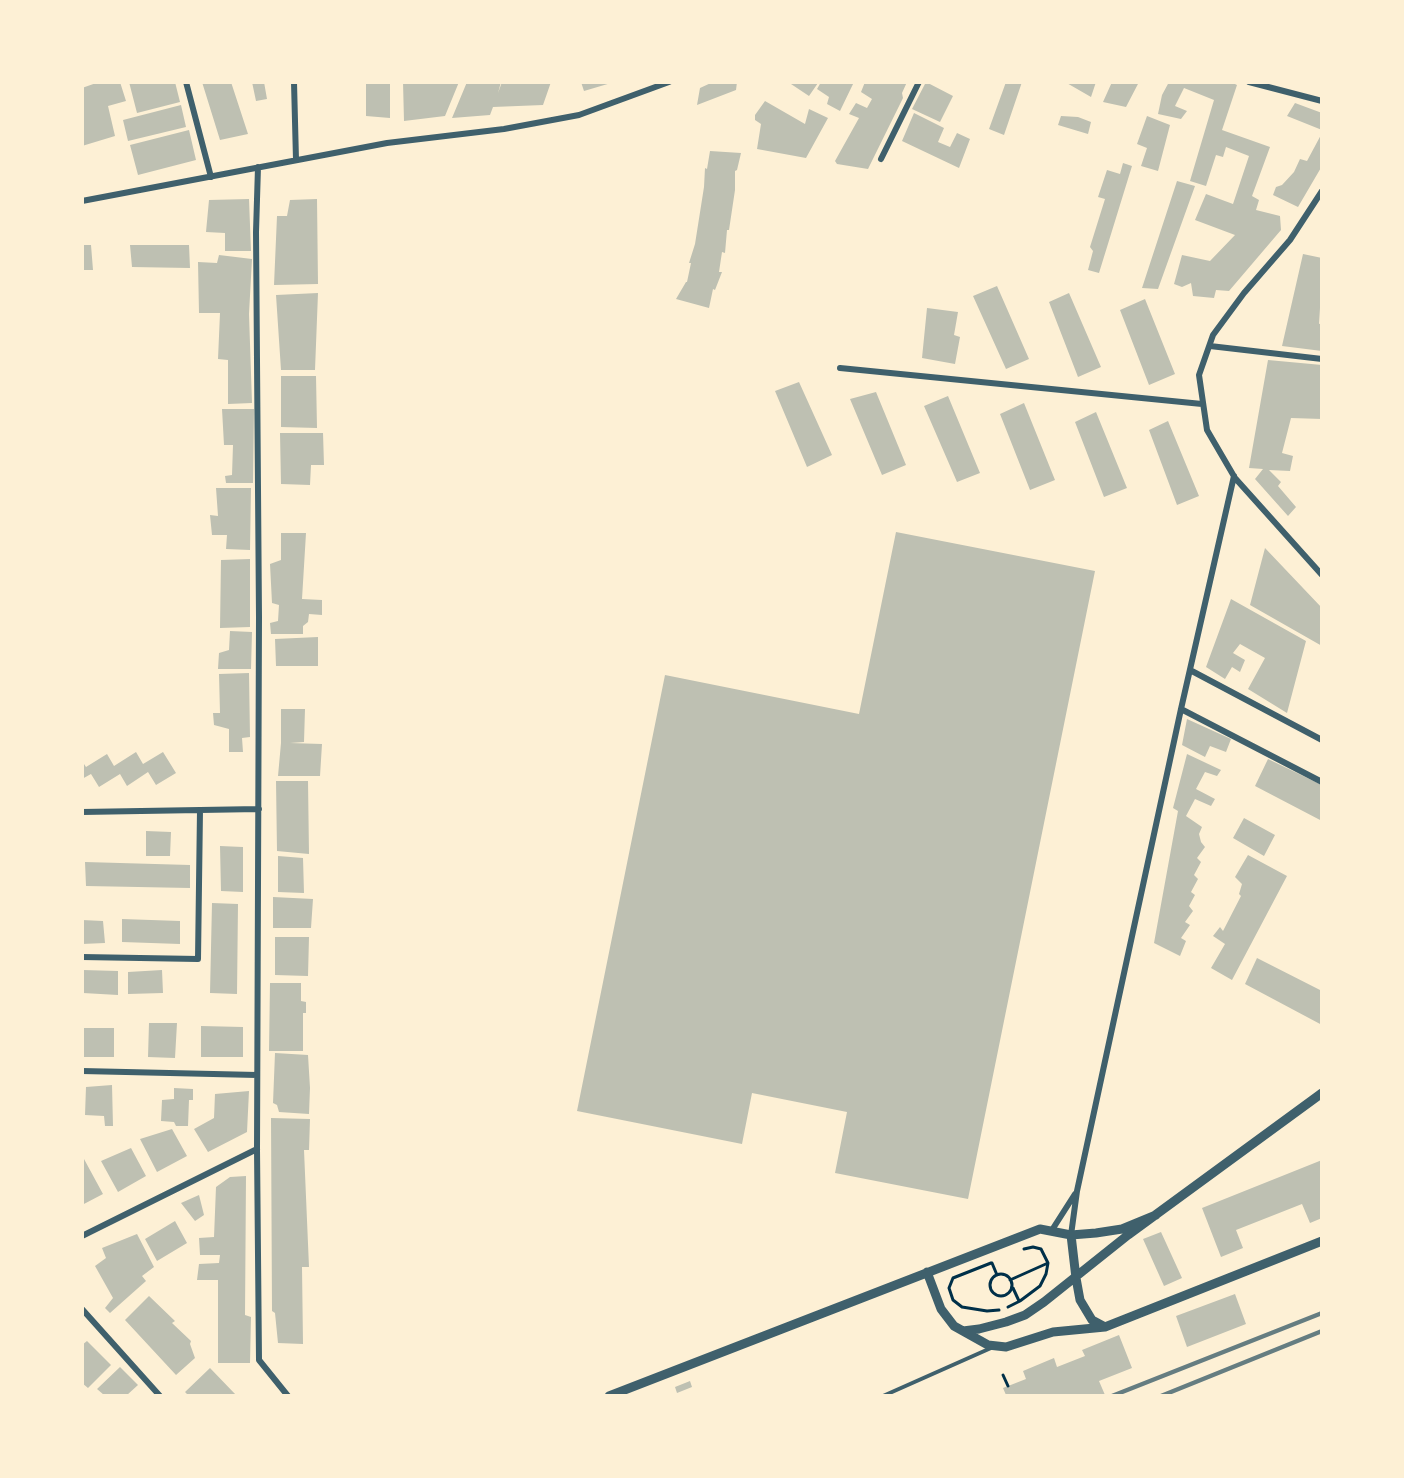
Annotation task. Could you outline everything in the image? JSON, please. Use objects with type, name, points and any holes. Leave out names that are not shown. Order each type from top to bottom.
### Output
[{"type":"street","points":[[186,82],[211,177]]},
{"type":"street","points":[[294,82],[296,160]]},
{"type":"street","points":[[82,201],[387,143],[504,129],[579,115],[669,82]]},
{"type":"street","points":[[880,159],[919,82]]},
{"type":"street","points":[[1249,82],[1322,102]]},
{"type":"street","points":[[258,167],[256,232],[259,1360],[288,1395]]},
{"type":"street","points":[[1322,191],[1290,240],[1244,293],[1213,335],[1199,375],[1207,430],[1235,477],[1322,575]]},
{"type":"street","points":[[1210,346],[1322,359]]},
{"type":"street","points":[[840,368],[1202,404]]},
{"type":"street","points":[[1105,1327],[1092,1320],[1080,1300],[1071,1235],[1077,1191],[1181,709],[1235,477]]},
{"type":"street","points":[[1190,670],[1322,740]]},
{"type":"street","points":[[1181,709],[1322,782]]},
{"type":"street","points":[[82,812],[259,809]]},
{"type":"street","points":[[82,957],[198,959],[200,810]]},
{"type":"street","points":[[82,1071],[257,1075]]},
{"type":"street","points":[[960,1331],[997,1325],[1025,1315],[1322,1093]]},
{"type":"street","points":[[82,1236],[257,1149]]},
{"type":"street","points":[[1052,1230],[1077,1191]]},
{"type":"street","points":[[609,1395],[1040,1228],[1071,1235],[1096,1233],[1122,1228],[1156,1215]]},
{"type":"street","points":[[927,1272],[941,1308],[960,1331],[994,1347],[1014,1346],[1053,1332],[1105,1327],[1322,1241]]},
{"type":"street","points":[[82,1309],[160,1395]]},
{"type":"lane","points":[[883,1395],[934,1375],[994,1347]]},
{"type":"path","points":[[997,1275],[992,1262],[953,1278],[949,1288],[953,1300],[962,1307],[987,1311],[1003,1310],[1020,1302],[1040,1286],[1048,1263],[1041,1249],[1033,1247],[1024,1249]]},
{"type":"path","points":[[1010,1280],[1048,1263]]},
{"type":"path","points":[[997,1275],[1004,1275],[1010,1280],[1020,1302]]},
{"type":"path","points":[[997,1275],[990,1284],[993,1294],[1003,1296],[1009,1293],[1012,1287]]},
{"type":"path","points":[[1003,1376],[1008,1386]]},
{"type":"building","points":[[99,82],[120,82],[126,101],[108,106],[115,136],[82,146],[82,88]]},
{"type":"building","points":[[129,82],[175,82],[180,102],[137,113]]},
{"type":"building","points":[[202,82],[231,82],[248,134],[220,140]]},
{"type":"building","points":[[252,82],[264,82],[267,99],[256,101]]},
{"type":"building","points":[[366,82],[390,82],[390,118],[366,116]]},
{"type":"building","points":[[403,82],[459,82],[445,116],[404,121]]},
{"type":"building","points":[[467,82],[501,82],[498,93],[502,82],[551,82],[543,105],[493,107],[490,115],[452,118]]},
{"type":"building","points":[[581,82],[611,82],[611,83],[584,91]]},
{"type":"building","points":[[713,82],[737,82],[736,90],[697,105],[700,88]]},
{"type":"building","points":[[788,82],[816,82],[818,83],[809,96]]},
{"type":"building","points":[[821,82],[854,82],[840,111],[827,104],[829,97],[817,89]]},
{"type":"building","points":[[865,82],[907,82],[902,93],[903,98],[868,169],[837,164],[835,161],[859,118],[849,114],[856,103],[867,108],[872,99],[861,92]]},
{"type":"building","points":[[926,82],[953,96],[940,122],[912,109]]},
{"type":"building","points":[[1006,82],[1022,82],[1004,135],[989,129]]},
{"type":"building","points":[[1065,82],[1096,82],[1091,97]]},
{"type":"building","points":[[1112,82],[1139,82],[1126,107],[1103,102]]},
{"type":"building","points":[[1169,82],[1231,82],[1237,85],[1222,130],[1270,147],[1252,196],[1259,200],[1256,210],[1280,216],[1281,230],[1229,291],[1216,290],[1214,298],[1193,296],[1191,283],[1182,287],[1174,284],[1182,255],[1210,261],[1235,235],[1195,220],[1206,194],[1233,204],[1249,156],[1226,147],[1223,157],[1216,155],[1206,186],[1190,181],[1214,100],[1184,88],[1175,106],[1187,111],[1181,119],[1158,114],[1162,95]]},
{"type":"building","points":[[765,101],[805,124],[809,109],[828,118],[806,158],[757,149],[761,124],[755,120],[755,115]]},
{"type":"building","points":[[1295,103],[1322,113],[1322,130],[1287,116]]},
{"type":"building","points":[[181,105],[186,127],[128,141],[123,120]]},
{"type":"building","points":[[914,113],[944,128],[938,142],[950,147],[957,133],[970,139],[959,168],[902,141]]},
{"type":"building","points":[[1061,116],[1078,117],[1091,122],[1088,134],[1058,125]]},
{"type":"building","points":[[1147,116],[1170,125],[1158,171],[1141,166],[1147,148],[1137,144]]},
{"type":"building","points":[[189,130],[196,160],[138,175],[130,145]]},
{"type":"building","points":[[1322,133],[1322,166],[1298,207],[1273,195],[1276,187],[1282,185],[1294,172],[1300,159],[1307,161]]},
{"type":"building","points":[[710,151],[741,153],[735,171],[735,190],[725,253],[722,252],[719,272],[722,272],[715,290],[713,289],[709,308],[676,299],[687,282],[704,187],[705,168],[707,169]]},
{"type":"building","points":[[1123,163],[1132,166],[1099,273],[1088,270],[1093,251],[1090,247],[1105,199],[1098,197],[1107,170],[1120,174]]},
{"type":"building","points":[[1177,181],[1195,186],[1158,289],[1142,288]]},
{"type":"building","points":[[249,199],[251,251],[225,251],[225,233],[206,232],[209,200]]},
{"type":"building","points":[[317,199],[318,284],[274,285],[277,216],[287,216],[290,200]]},
{"type":"building","points":[[82,245],[91,245],[93,270],[82,270]]},
{"type":"building","points":[[130,245],[189,245],[190,268],[132,267]]},
{"type":"building","points":[[1303,254],[1322,258],[1322,308],[1320,308],[1319,324],[1322,323],[1322,351],[1282,346]]},
{"type":"building","points":[[219,255],[252,259],[249,314],[252,403],[228,404],[228,360],[218,359],[220,313],[199,313],[198,262],[217,263]]},
{"type":"building","points":[[997,286],[1029,359],[1006,369],[973,296]]},
{"type":"building","points":[[318,293],[315,370],[281,370],[276,295]]},
{"type":"building","points":[[1069,293],[1101,367],[1078,377],[1049,302]]},
{"type":"building","points":[[1145,299],[1175,374],[1149,385],[1120,310]]},
{"type":"building","points":[[927,308],[958,312],[954,335],[960,337],[955,364],[922,358]]},
{"type":"building","points":[[1268,360],[1322,365],[1322,419],[1291,418],[1282,453],[1293,456],[1290,471],[1269,470],[1281,482],[1278,486],[1296,507],[1288,516],[1255,479],[1263,469],[1249,468]]},
{"type":"building","points":[[281,376],[316,376],[317,428],[281,427]]},
{"type":"building","points":[[799,382],[832,455],[807,467],[775,391]]},
{"type":"building","points":[[876,392],[906,465],[882,475],[850,399]]},
{"type":"building","points":[[948,396],[980,473],[957,482],[924,406]]},
{"type":"building","points":[[1024,403],[1055,480],[1030,490],[1000,414]]},
{"type":"building","points":[[222,409],[254,409],[253,483],[226,483],[225,476],[232,475],[233,445],[224,445]]},
{"type":"building","points":[[1096,412],[1127,488],[1104,497],[1075,422]]},
{"type":"building","points":[[1168,421],[1199,496],[1177,505],[1149,430]]},
{"type":"building","points":[[280,433],[323,433],[324,465],[311,465],[310,485],[281,484]]},
{"type":"building","points":[[216,488],[251,488],[250,550],[226,549],[227,535],[212,535],[210,515],[218,516]]},
{"type":"building","points":[[896,532],[1095,571],[968,1199],[835,1173],[847,1112],[752,1093],[742,1144],[577,1111],[665,675],[859,714]]},
{"type":"building","points":[[281,533],[306,533],[302,599],[322,600],[322,615],[309,614],[308,622],[303,626],[303,634],[271,634],[270,623],[278,621],[279,605],[272,603],[270,564],[281,560]]},
{"type":"building","points":[[1265,548],[1322,608],[1322,646],[1250,605]]},
{"type":"building","points":[[250,559],[250,627],[220,628],[221,560]]},
{"type":"building","points":[[1231,599],[1306,641],[1287,713],[1248,689],[1265,658],[1240,644],[1233,653],[1245,660],[1240,672],[1232,667],[1225,679],[1206,667]]},
{"type":"building","points":[[230,631],[252,632],[251,669],[218,669],[219,653],[229,650]]},
{"type":"building","points":[[318,637],[318,666],[276,666],[275,639]]},
{"type":"building","points":[[249,673],[250,737],[242,738],[243,752],[229,752],[229,729],[214,725],[213,713],[220,713],[219,674]]},
{"type":"building","points":[[281,709],[305,709],[304,742],[290,743],[322,744],[320,776],[278,776]]},
{"type":"building","points":[[1187,719],[1231,739],[1226,752],[1210,746],[1205,757],[1182,745]]},
{"type":"building","points":[[136,752],[143,764],[163,752],[176,773],[156,785],[148,772],[127,786],[120,774],[99,787],[91,774],[82,779],[82,761],[86,767],[107,754],[114,766]]},
{"type":"building","points":[[1187,754],[1221,770],[1217,776],[1205,772],[1196,789],[1215,799],[1211,806],[1195,799],[1186,816],[1202,827],[1199,834],[1205,847],[1197,858],[1201,862],[1194,875],[1198,879],[1191,892],[1195,895],[1189,906],[1193,911],[1185,922],[1190,925],[1181,938],[1186,941],[1180,956],[1154,943],[1178,811],[1173,808]]},
{"type":"building","points":[[1268,759],[1322,785],[1322,821],[1255,786]]},
{"type":"building","points":[[276,781],[308,781],[309,854],[277,851]]},
{"type":"building","points":[[1244,818],[1275,835],[1264,856],[1233,838]]},
{"type":"building","points":[[146,831],[171,832],[170,856],[146,856]]},
{"type":"building","points":[[220,846],[243,847],[243,892],[221,891]]},
{"type":"building","points":[[1248,855],[1287,876],[1232,980],[1211,968],[1225,944],[1213,936],[1220,927],[1223,931],[1241,896],[1239,894],[1242,884],[1235,877]]},
{"type":"building","points":[[278,856],[303,858],[304,893],[278,892]]},
{"type":"building","points":[[85,862],[190,865],[190,888],[86,886]]},
{"type":"building","points":[[273,897],[313,899],[311,928],[273,928]]},
{"type":"building","points":[[212,903],[238,904],[237,994],[210,993]]},
{"type":"building","points":[[122,919],[180,921],[180,944],[122,942]]},
{"type":"building","points":[[82,920],[103,921],[105,943],[82,944]]},
{"type":"building","points":[[275,937],[309,937],[308,976],[275,975]]},
{"type":"building","points":[[1257,958],[1322,991],[1322,1025],[1245,984]]},
{"type":"building","points":[[83,970],[118,971],[118,995],[83,993]]},
{"type":"building","points":[[162,970],[163,993],[128,994],[128,972]]},
{"type":"building","points":[[270,983],[301,983],[301,1001],[306,1002],[306,1013],[303,1013],[303,1051],[269,1051]]},
{"type":"building","points":[[149,1023],[177,1023],[175,1058],[148,1057]]},
{"type":"building","points":[[201,1026],[243,1027],[243,1057],[201,1057]]},
{"type":"building","points":[[82,1028],[114,1028],[114,1057],[82,1057]]},
{"type":"building","points":[[275,1053],[308,1055],[309,1114],[279,1112],[277,1105],[273,1103]]},
{"type":"building","points":[[112,1085],[113,1126],[105,1126],[104,1116],[85,1115],[86,1087]]},
{"type":"building","points":[[174,1088],[193,1089],[193,1100],[189,1100],[188,1126],[176,1126],[174,1122],[161,1121],[162,1100],[174,1099]]},
{"type":"building","points":[[249,1091],[247,1132],[208,1152],[194,1129],[214,1118],[215,1094]]},
{"type":"building","points":[[271,1118],[310,1119],[309,1150],[304,1150],[309,1267],[302,1267],[303,1344],[278,1343],[275,1313],[272,1311]]},
{"type":"building","points":[[172,1129],[187,1156],[157,1172],[140,1139]]},
{"type":"building","points":[[131,1148],[146,1176],[118,1192],[101,1161]]},
{"type":"building","points":[[84,1159],[103,1194],[82,1205],[82,1160]]},
{"type":"building","points":[[1322,1160],[1322,1218],[1310,1223],[1302,1204],[1236,1230],[1243,1248],[1221,1257],[1202,1208]]},
{"type":"building","points":[[246,1176],[245,1315],[251,1317],[250,1363],[218,1363],[218,1280],[197,1280],[199,1264],[219,1263],[220,1255],[200,1255],[199,1238],[214,1237],[216,1187],[230,1177]]},
{"type":"building","points":[[199,1195],[204,1215],[195,1221],[181,1203]]},
{"type":"building","points":[[175,1221],[187,1243],[157,1261],[145,1239]]},
{"type":"building","points":[[1161,1232],[1182,1278],[1164,1286],[1143,1239]]},
{"type":"building","points":[[137,1234],[154,1267],[142,1276],[146,1281],[110,1313],[105,1308],[113,1298],[95,1266],[106,1258],[102,1248]]},
{"type":"building","points":[[1235,1294],[1246,1324],[1187,1347],[1176,1316]]},
{"type":"building","points":[[149,1296],[175,1321],[172,1323],[191,1341],[195,1358],[176,1375],[125,1320]]},
{"type":"building","points":[[1119,1335],[1132,1368],[1099,1381],[1105,1395],[1006,1395],[1003,1388],[1026,1379],[1023,1371],[1054,1358],[1057,1367],[1085,1356],[1082,1350]]},
{"type":"building","points":[[87,1341],[111,1365],[88,1388],[82,1383],[82,1345]]},
{"type":"building","points":[[120,1367],[138,1385],[127,1395],[104,1395],[97,1389]]},
{"type":"building","points":[[210,1368],[236,1395],[188,1395],[185,1392]]},
{"type":"building","points":[[690,1381],[692,1387],[677,1393],[675,1387]]},
{"type":"railway","points":[[1112,1396],[1322,1313]]},
{"type":"railway","points":[[1161,1396],[1322,1331]]}]
